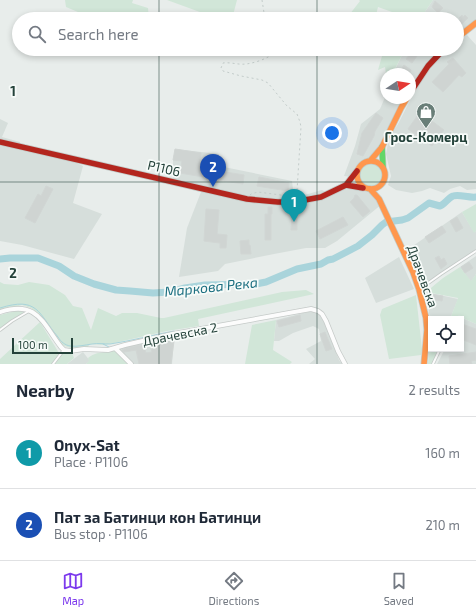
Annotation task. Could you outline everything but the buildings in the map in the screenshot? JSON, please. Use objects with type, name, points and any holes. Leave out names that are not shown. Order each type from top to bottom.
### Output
[{"type":"main road","points":[[464,32],[476,23]]},
{"type":"main road","points":[[416,84],[428,66],[437,56]]},
{"type":"main road","points":[[346,185],[362,164],[370,161],[382,147],[404,104]]},
{"type":"main road","name":"P1106","points":[[0,142],[248,199],[278,202],[303,201],[321,197],[346,185]]},
{"type":"main road","points":[[346,185],[375,189],[382,184],[385,174],[383,167],[382,147]]},
{"type":"main road","points":[[370,161],[379,163],[383,167]]},
{"type":"main road","points":[[358,171],[358,179],[360,184],[368,188]]},
{"type":"main road","name":"Драчевска","points":[[379,199],[380,186]]},
{"type":"main road","name":"Драчевска","points":[[368,188],[379,199],[413,272],[419,289],[426,318],[424,364]]},
{"type":"street","points":[[0,312],[19,308],[37,315],[64,350]]},
{"type":"street","name":"Драчевска 2","points":[[64,350],[104,350],[173,334],[311,309],[322,314],[344,364]]},
{"type":"street","points":[[115,348],[131,364]]},
{"type":"lane","points":[[419,289],[476,251]]},
{"type":"lane","points":[[0,330],[30,311]]},
{"type":"lane","points":[[53,364],[64,350]]},
{"type":"lane","points":[[433,364],[439,352]]},
{"type":"path","points":[[262,0],[264,12]]},
{"type":"path","points":[[248,199],[251,194],[258,192],[288,196],[297,191],[302,127],[297,114],[287,106],[268,83],[262,80],[223,71],[221,68],[223,63],[228,62],[245,64],[265,59],[270,56]]},
{"type":"shaded area","points":[[433,0],[476,0],[476,23],[464,32],[464,12],[425,12]]},
{"type":"shaded area","points":[[467,35],[476,45],[476,189],[467,190],[460,186],[450,189],[444,193],[430,188],[412,193],[396,190],[388,185],[391,176],[386,154],[389,138],[408,104],[416,104],[416,89],[422,77],[439,56],[464,56],[464,37]]},
{"type":"shaded area","points":[[402,56],[439,56],[416,85],[416,68],[396,68]]},
{"type":"shaded area","points":[[382,104],[404,104],[382,147],[368,161],[360,166],[352,177],[344,176],[361,124],[380,109]]},
{"type":"shaded area","points":[[0,119],[8,123],[2,137],[20,142],[20,149],[71,160],[83,166],[73,203],[102,214],[74,259],[22,245],[0,241]]},
{"type":"shaded area","points":[[175,149],[219,154],[219,166],[292,181],[294,198],[322,190],[329,194],[346,185],[370,189],[382,204],[337,241],[325,248],[306,248],[274,254],[225,264],[218,271],[179,277],[187,228],[201,192],[173,185],[173,160]]},
{"type":"shaded area","points":[[462,212],[474,232],[476,231],[476,250],[423,285],[407,250]]},
{"type":"shaded area","points":[[476,256],[476,274],[471,282],[460,267]]},
{"type":"shaded area","points":[[399,257],[414,289],[376,303],[365,278]]},
{"type":"shaded area","points":[[426,292],[458,299],[451,316],[430,316]]},
{"type":"shaded area","points":[[314,311],[319,313],[326,326],[339,360],[342,364],[309,364],[315,359],[306,349],[321,341],[319,329],[313,326],[293,333],[279,341],[274,341],[276,320]]},
{"type":"shaded area","points":[[464,318],[476,324],[476,364],[437,364],[443,352],[464,352]]},
{"type":"shaded area","points":[[173,336],[172,364],[133,364],[120,351],[119,348]]},
{"type":"shaded area","points":[[83,352],[90,361],[86,364],[67,364]]},
{"type":"green space","points":[[65,0],[133,0],[132,3],[148,8],[148,12],[78,12],[66,7]]},
{"type":"green space","points":[[167,0],[237,0],[234,12],[200,12]]},
{"type":"green space","points":[[359,0],[433,0],[425,12],[392,12],[378,7],[377,12],[351,12],[360,1]]},
{"type":"green space","points":[[382,56],[402,56],[396,68],[385,67],[378,70]]},
{"type":"green space","points":[[371,163],[380,166],[383,175],[380,184],[371,187],[362,184],[359,175],[362,166]]},
{"type":"green space","points":[[476,204],[476,231],[474,233],[462,212]]},
{"type":"green space","points":[[460,267],[471,281],[476,274],[476,324],[465,319],[464,316],[451,316],[458,298],[426,292],[443,278]]},
{"type":"green space","points":[[0,282],[4,284],[18,285],[29,282],[49,285],[65,295],[73,306],[82,308],[91,330],[98,308],[116,316],[122,313],[137,313],[164,318],[282,292],[306,290],[314,294],[198,319],[199,326],[167,331],[105,345],[90,344],[87,348],[70,348],[62,345],[55,338],[38,314],[31,308],[22,305],[0,311]]},
{"type":"green space","points":[[416,295],[422,349],[421,355],[389,359],[380,315],[382,309]]},
{"type":"green space","points":[[23,309],[24,312],[0,330],[0,315]]},
{"type":"green space","points":[[276,320],[273,350],[292,362],[290,364],[245,364],[252,325]]},
{"type":"green space","points":[[40,322],[59,353],[72,353],[74,358],[67,364],[0,364],[0,359]]},
{"type":"green space","points":[[119,348],[120,351],[133,364],[86,364],[89,361],[88,358],[94,354]]},
{"type":"green space","points":[[429,352],[437,352],[432,364],[428,364]]},
{"type":"waterway","name":"Маркова Река","points":[[0,259],[38,258],[59,266],[74,276],[94,284],[116,290],[153,293],[170,292],[205,285],[256,284],[266,282],[297,269],[321,264],[333,259],[358,246],[386,222],[408,218],[429,203],[440,206],[453,196],[458,195],[476,197]]},
{"type":"waterway","points":[[0,308],[22,304],[36,309],[62,342],[70,346],[110,344],[174,331]]},
{"type":"waterway","points":[[103,344],[111,348]]},
{"type":"traffic: fast","points":[[382,147],[383,167]]},
{"type":"traffic: slow","points":[[464,32],[476,23]]},
{"type":"traffic: slow","points":[[370,161],[382,147],[403,104]]},
{"type":"traffic: slow","points":[[371,161],[381,165],[385,175],[381,185],[371,189],[361,185],[357,175],[361,165],[371,161]]},
{"type":"traffic: slow","points":[[370,189],[379,199],[413,272],[419,289],[426,318],[427,330],[424,364]]},
{"type":"traffic: jam","points":[[416,84],[428,66],[437,56]]},
{"type":"traffic: jam","points":[[0,142],[247,199],[278,202],[294,202],[321,197],[346,185],[357,171]]},
{"type":"traffic: jam","points":[[346,185],[363,188]]},
{"type":"place","name":"Грос-Комерц","points":[[426,129]]},
{"type":"place","name":"Пат за Батинци кон Батинци","points":[[213,187]]},
{"type":"place","name":"Onyx-Sat","points":[[294,222]]}]
